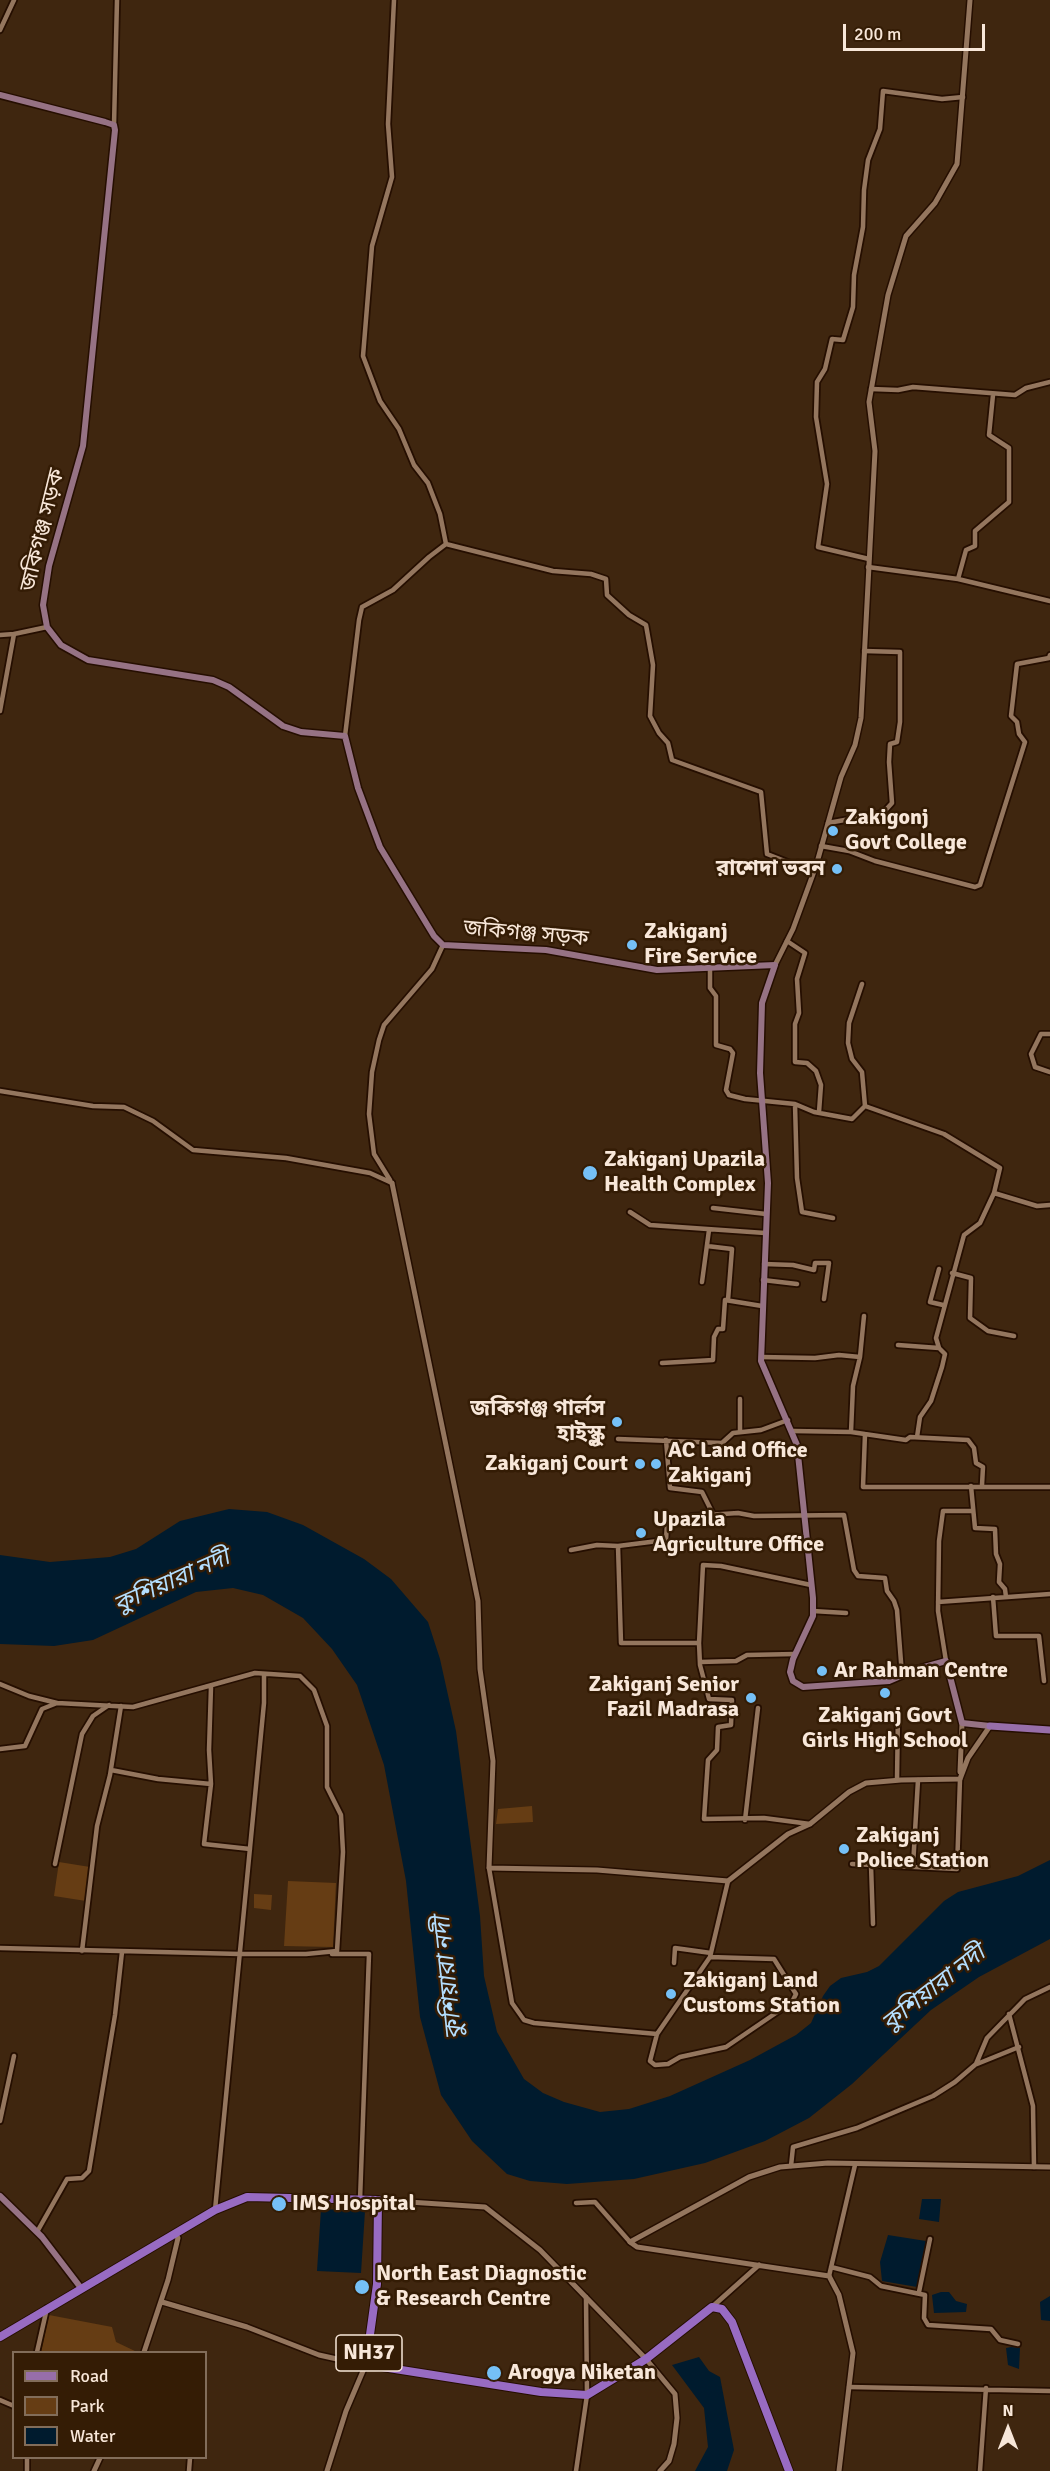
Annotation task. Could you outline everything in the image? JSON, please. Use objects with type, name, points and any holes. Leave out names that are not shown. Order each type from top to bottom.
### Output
[{"type":"highway","points":[[0,2337],[215,2210],[247,2197],[378,2200]]},
{"type":"highway","name":"NH37","points":[[378,2200],[377,2284],[367,2364],[541,2392],[587,2395]]},
{"type":"highway","points":[[587,2395],[646,2359],[712,2307],[725,2312],[732,2322],[789,2471]]},
{"type":"main road","points":[[0,95],[114,125]]},
{"type":"main road","name":"জকিগঞ্জ সড়ক","points":[[114,125],[99,310],[83,446],[49,566],[43,605],[47,627],[61,645],[88,660],[213,680],[229,687],[283,726],[302,732],[345,735],[358,788],[380,847],[434,936],[443,945],[546,950],[657,970],[775,965]]},
{"type":"main road","points":[[775,965],[762,1004],[762,1101],[768,1184],[761,1357],[793,1431],[804,1514],[813,1611],[795,1654],[790,1672],[793,1681],[803,1687],[889,1681],[946,1661],[962,1723],[1050,1730]]},
{"type":"main road","points":[[0,2196],[37,2232],[81,2288]]},
{"type":"street","points":[[0,30],[14,0]]},
{"type":"street","points":[[114,125],[117,0]]},
{"type":"street","points":[[394,0],[388,124],[393,167],[391,183],[372,246],[363,356],[364,365],[380,401],[399,429],[414,465],[428,483],[440,514],[446,544]]},
{"type":"street","points":[[775,965],[787,941],[813,872],[859,727],[875,451],[869,402],[888,295],[906,236],[935,203],[957,164],[970,0]]},
{"type":"street","points":[[869,559],[818,547],[827,484],[816,417],[817,382],[825,369],[832,339],[843,340],[853,307],[854,274],[863,227],[868,160],[880,129],[883,91],[942,99],[963,97]]},
{"type":"street","points":[[871,389],[913,387],[1015,395],[1026,388],[1050,382]]},
{"type":"street","points":[[958,579],[966,550],[975,546],[975,531],[1009,502],[1009,448],[989,435],[993,395]]},
{"type":"street","points":[[345,735],[358,620],[363,607],[393,590],[446,544]]},
{"type":"street","points":[[446,544],[553,571],[591,574],[606,579],[607,595],[629,615],[646,625],[653,666],[650,716],[658,733],[668,743],[672,760],[761,792],[767,854],[813,872]]},
{"type":"street","points":[[868,567],[958,579],[1050,601]]},
{"type":"street","points":[[0,635],[47,627]]},
{"type":"street","points":[[0,711],[14,634]]},
{"type":"street","points":[[828,823],[883,813],[892,803],[889,762],[890,744],[897,742],[900,722],[900,652],[864,651]]},
{"type":"street","points":[[821,846],[849,851],[875,861],[975,886],[980,885],[1025,742],[1019,734],[1017,722],[1011,716],[1017,663],[1048,658],[1050,655]]},
{"type":"street","points":[[787,941],[805,954],[797,979],[799,1013],[795,1024],[795,1062],[807,1063],[816,1071],[821,1085],[819,1112]]},
{"type":"street","points":[[443,945],[432,969],[384,1025],[376,1051],[370,1088],[372,1140],[381,1168],[392,1183],[478,1601],[480,1670],[493,1761],[489,1868],[512,2003],[524,2020],[534,2024],[657,2034]]},
{"type":"street","points":[[710,968],[710,988],[716,996],[716,1045],[730,1049],[733,1053],[726,1090],[729,1095],[795,1104],[852,1119],[864,1106],[862,1072],[852,1059],[848,1043],[849,1023],[862,984]]},
{"type":"street","points":[[1050,1034],[1041,1034],[1031,1054],[1035,1067],[1050,1072]]},
{"type":"street","points":[[0,1091],[93,1106],[124,1107],[153,1121],[193,1149],[286,1158],[370,1173],[392,1183]]},
{"type":"street","points":[[795,1104],[796,1178],[802,1212],[833,1218]]},
{"type":"street","points":[[864,1106],[944,1134],[1000,1168],[994,1193],[980,1223],[964,1235],[952,1273],[936,1338],[939,1348],[945,1354],[931,1401],[920,1417],[917,1437]]},
{"type":"street","points":[[994,1193],[1038,1206],[1050,1205]]},
{"type":"street","points":[[713,1208],[766,1214]]},
{"type":"street","points":[[630,1212],[650,1225],[765,1233]]},
{"type":"street","points":[[702,1282],[709,1230]]},
{"type":"street","points":[[662,1363],[713,1360],[714,1337],[718,1329],[723,1329],[725,1300],[728,1300],[732,1248],[707,1246]]},
{"type":"street","points":[[764,1264],[793,1265],[814,1270],[815,1263],[829,1263],[824,1299]]},
{"type":"street","points":[[939,1269],[930,1302],[943,1305]]},
{"type":"street","points":[[952,1273],[971,1278],[970,1318],[988,1331],[1014,1336]]},
{"type":"street","points":[[763,1280],[797,1284]]},
{"type":"street","points":[[728,1300],[762,1305]]},
{"type":"street","points":[[851,1432],[853,1386],[860,1357],[864,1316]]},
{"type":"street","points":[[898,1345],[939,1348]]},
{"type":"street","points":[[761,1357],[822,1358],[849,1355],[860,1357]]},
{"type":"street","points":[[740,1399],[740,1432]]},
{"type":"street","points":[[618,1439],[722,1443],[733,1433],[761,1430],[788,1420]]},
{"type":"street","points":[[793,1431],[851,1432],[906,1440],[917,1437],[968,1440],[974,1448],[976,1463],[983,1467],[982,1485]]},
{"type":"street","points":[[865,1434],[863,1487],[933,1489],[982,1485],[1032,1488],[1050,1486]]},
{"type":"street","points":[[666,1440],[669,1488],[702,1492],[713,1514]]},
{"type":"street","points":[[971,1486],[975,1528],[995,1529],[996,1554],[1000,1563],[999,1582],[1005,1588],[1006,1596]]},
{"type":"street","points":[[946,1661],[938,1602],[939,1540],[943,1511],[972,1511]]},
{"type":"street","points":[[571,1550],[597,1545],[618,1546],[666,1540],[667,1523],[692,1516],[713,1514],[844,1515],[854,1570],[858,1576],[885,1578],[887,1591],[897,1610],[902,1675]]},
{"type":"street","points":[[618,1546],[621,1642],[699,1643]]},
{"type":"street","points":[[810,1824],[773,1818],[704,1819],[708,1760],[717,1750],[718,1727],[731,1725],[732,1701],[710,1699],[700,1662],[699,1643],[703,1566],[721,1566],[811,1585]]},
{"type":"street","points":[[938,1602],[1050,1594]]},
{"type":"street","points":[[993,1597],[996,1636],[1039,1635],[1044,1681]]},
{"type":"street","points":[[813,1611],[846,1613]]},
{"type":"street","points":[[700,1662],[736,1661],[747,1655],[795,1654]]},
{"type":"street","points":[[1043,1661],[1050,1662]]},
{"type":"street","points":[[0,1684],[29,1696],[57,1703],[133,1707],[255,1673],[300,1676],[314,1690],[327,1726],[327,1787],[341,1815],[337,1951],[238,1954]]},
{"type":"street","points":[[215,2210],[264,1703],[264,1674]]},
{"type":"street","points":[[211,1687],[209,1750],[211,1784],[204,1844],[249,1849]]},
{"type":"street","points":[[0,1749],[26,1746],[42,1709],[57,1703]]},
{"type":"street","points":[[55,1864],[81,1734],[93,1716],[110,1705]]},
{"type":"street","points":[[82,1951],[97,1826],[111,1770],[122,1706]]},
{"type":"street","points":[[745,1820],[758,1708]]},
{"type":"street","points":[[897,1780],[898,1713]]},
{"type":"street","points":[[852,1864],[957,1869],[962,1723]]},
{"type":"street","points":[[960,1779],[968,1758],[990,1726]]},
{"type":"street","points":[[111,1770],[152,1778],[211,1784]]},
{"type":"street","points":[[674,1963],[675,1948],[710,1955],[774,1959],[796,1994],[792,2002],[726,2047],[680,2057],[668,2064],[655,2065],[650,2061],[657,2034],[710,1955],[728,1881],[788,1834],[810,1824],[849,1792],[866,1783],[960,1779]]},
{"type":"street","points":[[913,1866],[918,1780]]},
{"type":"street","points":[[871,1865],[873,1924]]},
{"type":"street","points":[[489,1868],[597,1870],[728,1881]]},
{"type":"street","points":[[0,1948],[238,1954],[369,1954],[360,2200]]},
{"type":"street","points":[[37,2232],[67,2179],[82,2178],[89,2171],[115,2015],[122,1952]]},
{"type":"street","points":[[976,2064],[987,2038],[1009,2014],[1025,1999],[1050,1987]]},
{"type":"street","points":[[1009,2014],[1033,2106],[1034,2167]]},
{"type":"street","points":[[791,2166],[793,2147],[846,2133],[933,2096],[976,2064],[1019,2047]]},
{"type":"street","points":[[0,2121],[14,2056]]},
{"type":"street","points":[[630,2241],[748,2177],[791,2166],[828,2163],[1050,2167]]},
{"type":"street","points":[[839,2471],[852,2344],[839,2295],[829,2276],[855,2165]]},
{"type":"street","points":[[378,2200],[485,2207],[540,2250],[646,2359],[675,2394],[677,2418],[674,2444],[669,2461],[660,2471]]},
{"type":"street","points":[[576,2203],[595,2202],[637,2247],[829,2276]]},
{"type":"street","points":[[144,2351],[162,2302],[178,2238],[176,2235]]},
{"type":"street","points":[[919,2292],[930,2239]]},
{"type":"street","points":[[712,2307],[759,2265]]},
{"type":"street","points":[[831,2267],[870,2277],[881,2286],[925,2295],[924,2318],[928,2325],[991,2329],[1000,2340],[1018,2344]]},
{"type":"street","points":[[576,2471],[587,2395],[586,2297]]},
{"type":"street","points":[[162,2302],[247,2327],[319,2355],[367,2364],[327,2471]]},
{"type":"street","points":[[37,2351],[47,2308]]},
{"type":"street","points":[[849,2387],[906,2390],[986,2388],[1050,2391]]},
{"type":"street","points":[[980,2471],[986,2388]]},
{"type":"green space","points":[[532,1806],[533,1822],[496,1824],[498,1809]]},
{"type":"green space","points":[[59,1862],[90,1867],[86,1901],[54,1896]]},
{"type":"green space","points":[[288,1881],[336,1883],[333,1947],[284,1946]]},
{"type":"green space","points":[[254,1894],[272,1895],[271,1910],[254,1908]]},
{"type":"green space","points":[[49,2315],[112,2327],[116,2342],[135,2351],[41,2351]]},
{"type":"water","name":"কুশিয়ারা নদী","points":[[229,1509],[267,1512],[303,1525],[364,1559],[391,1579],[428,1622],[440,1659],[456,1731],[480,1916],[484,1976],[497,2032],[524,2079],[543,2093],[564,2102],[600,2112],[629,2109],[670,2096],[750,2060],[796,2035],[811,2023],[830,1986],[841,1978],[867,1972],[879,1966],[944,1901],[958,1892],[1018,1876],[1050,1860],[1050,1939],[979,1977],[931,2010],[852,2084],[809,2118],[765,2141],[705,2163],[634,2179],[567,2184],[530,2181],[507,2174],[472,2141],[441,2095],[420,2017],[406,1881],[384,1765],[357,1685],[332,1649],[303,1618],[263,1595],[233,1588],[196,1592],[93,1640],[54,1646],[0,1644],[0,1555],[50,1562],[110,1557],[136,1549],[180,1521]]},
{"type":"water","points":[[922,2199],[941,2199],[939,2222],[919,2219]]},
{"type":"water","points":[[321,2209],[365,2211],[361,2273],[317,2271]]},
{"type":"water","points":[[888,2235],[926,2241],[917,2287],[882,2281],[880,2262]]},
{"type":"water","points":[[949,2292],[956,2301],[967,2304],[966,2312],[934,2313],[932,2295]]},
{"type":"water","points":[[1050,2296],[1050,2321],[1041,2320],[1040,2302]]},
{"type":"water","points":[[1006,2348],[1020,2348],[1019,2369],[1008,2365]]},
{"type":"water","points":[[699,2357],[709,2371],[720,2377],[734,2450],[727,2471],[695,2471],[708,2447],[704,2408],[672,2365]]},
{"type":"place","name":"Zakigonj Govt College","points":[[833,831]]},
{"type":"place","name":"রাশেদা ভবন","points":[[837,869]]},
{"type":"place","name":"Zakiganj Fire Service","points":[[632,945]]},
{"type":"place","name":"Zakiganj Upazila Health Complex","points":[[590,1173]]},
{"type":"place","name":"জকিগঞ্জ গার্লস হাইস্কুল","points":[[617,1422]]},
{"type":"place","name":"Zakiganj Court","points":[[640,1464]]},
{"type":"place","name":"AC Land Office Zakiganj","points":[[656,1464]]},
{"type":"place","name":"Upazila Agriculture Office","points":[[641,1533]]},
{"type":"place","name":"Ar Rahman Centre","points":[[822,1671]]},
{"type":"place","name":"Zakiganj Govt Girls High School","points":[[885,1693]]},
{"type":"place","name":"Zakiganj Senior Fazil Madrasa","points":[[751,1698]]},
{"type":"place","name":"Zakiganj Police Station","points":[[844,1849]]},
{"type":"place","name":"Zakiganj Land Customs Station","points":[[671,1994]]},
{"type":"place","name":"IMS Hospital","points":[[279,2204]]},
{"type":"place","name":"North East Diagnostic & Research Centre","points":[[362,2287]]},
{"type":"place","name":"Arogya Niketan","points":[[494,2373]]}]
